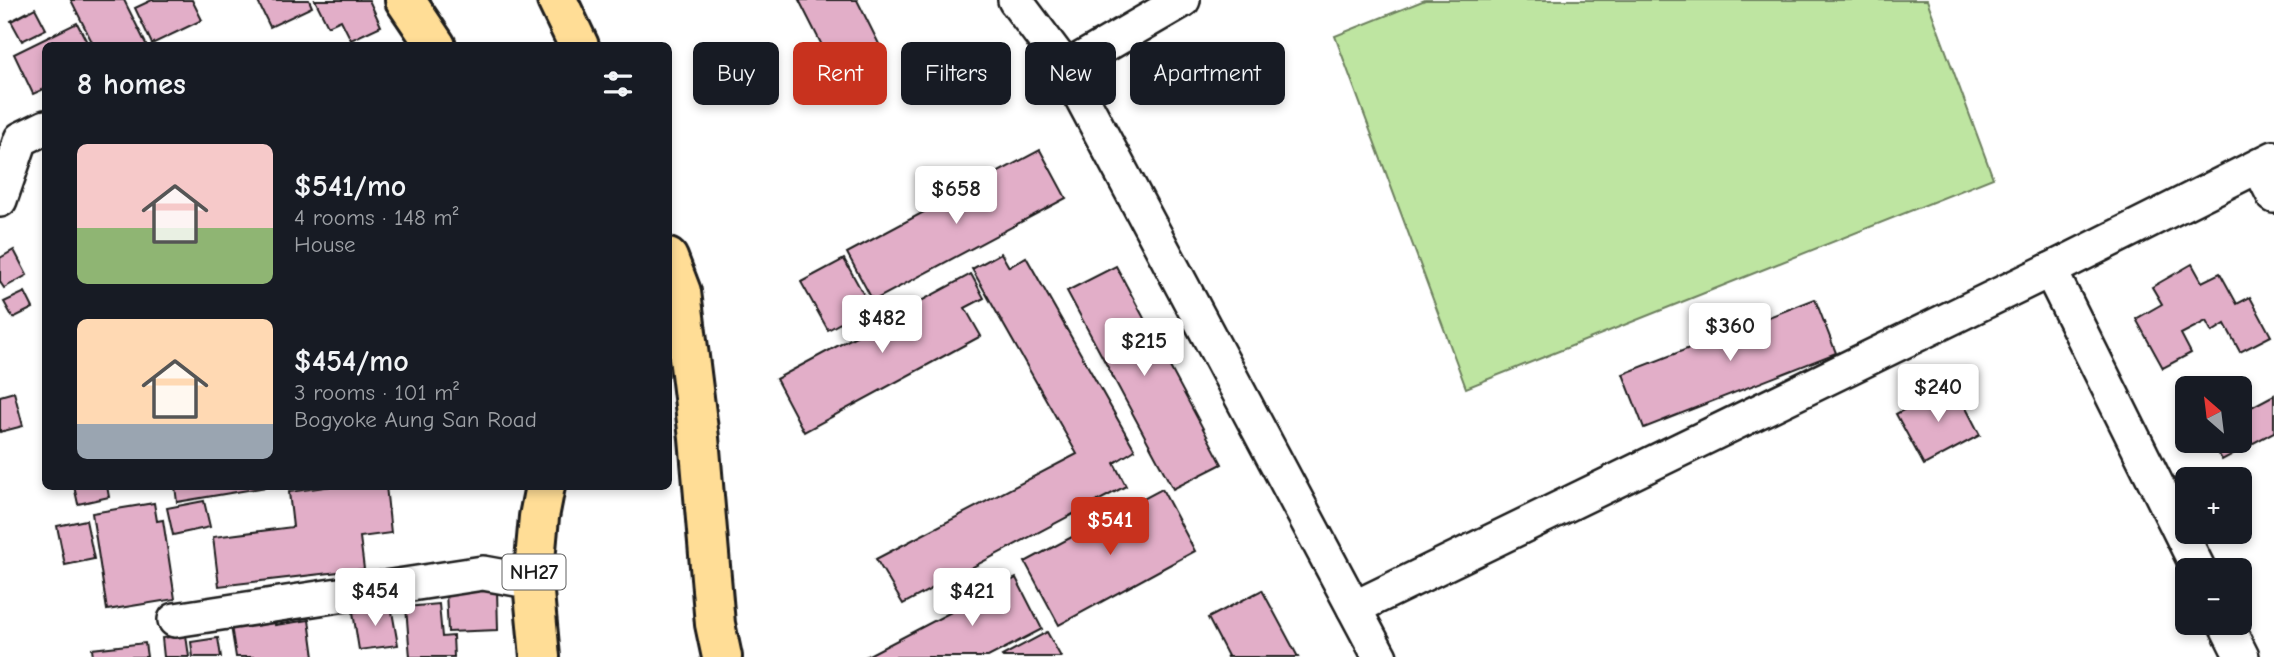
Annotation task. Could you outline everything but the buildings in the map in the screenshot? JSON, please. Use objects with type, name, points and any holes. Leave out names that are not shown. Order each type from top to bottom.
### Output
[{"type":"highway","points":[[405,0],[433,42]]},
{"type":"highway","points":[[557,0],[577,42]]},
{"type":"highway","points":[[672,268],[681,292],[699,438],[715,624],[722,657]]},
{"type":"highway","name":"NH27","points":[[540,657],[533,582],[544,490]]},
{"type":"street","points":[[1015,0],[1046,42]]},
{"type":"street","points":[[1111,42],[1183,0]]},
{"type":"street","points":[[1086,105],[1380,657]]},
{"type":"street","points":[[0,200],[21,139],[42,129]]},
{"type":"street","points":[[1354,608],[2050,270],[2266,162],[2274,196]]},
{"type":"street","points":[[2050,270],[2193,558]]},
{"type":"street","points":[[175,620],[483,572],[533,582]]},
{"type":"street","points":[[2231,635],[2242,657]]},
{"type":"green space","points":[[1425,0],[1927,0],[1993,178],[1466,388],[1335,36]]}]
